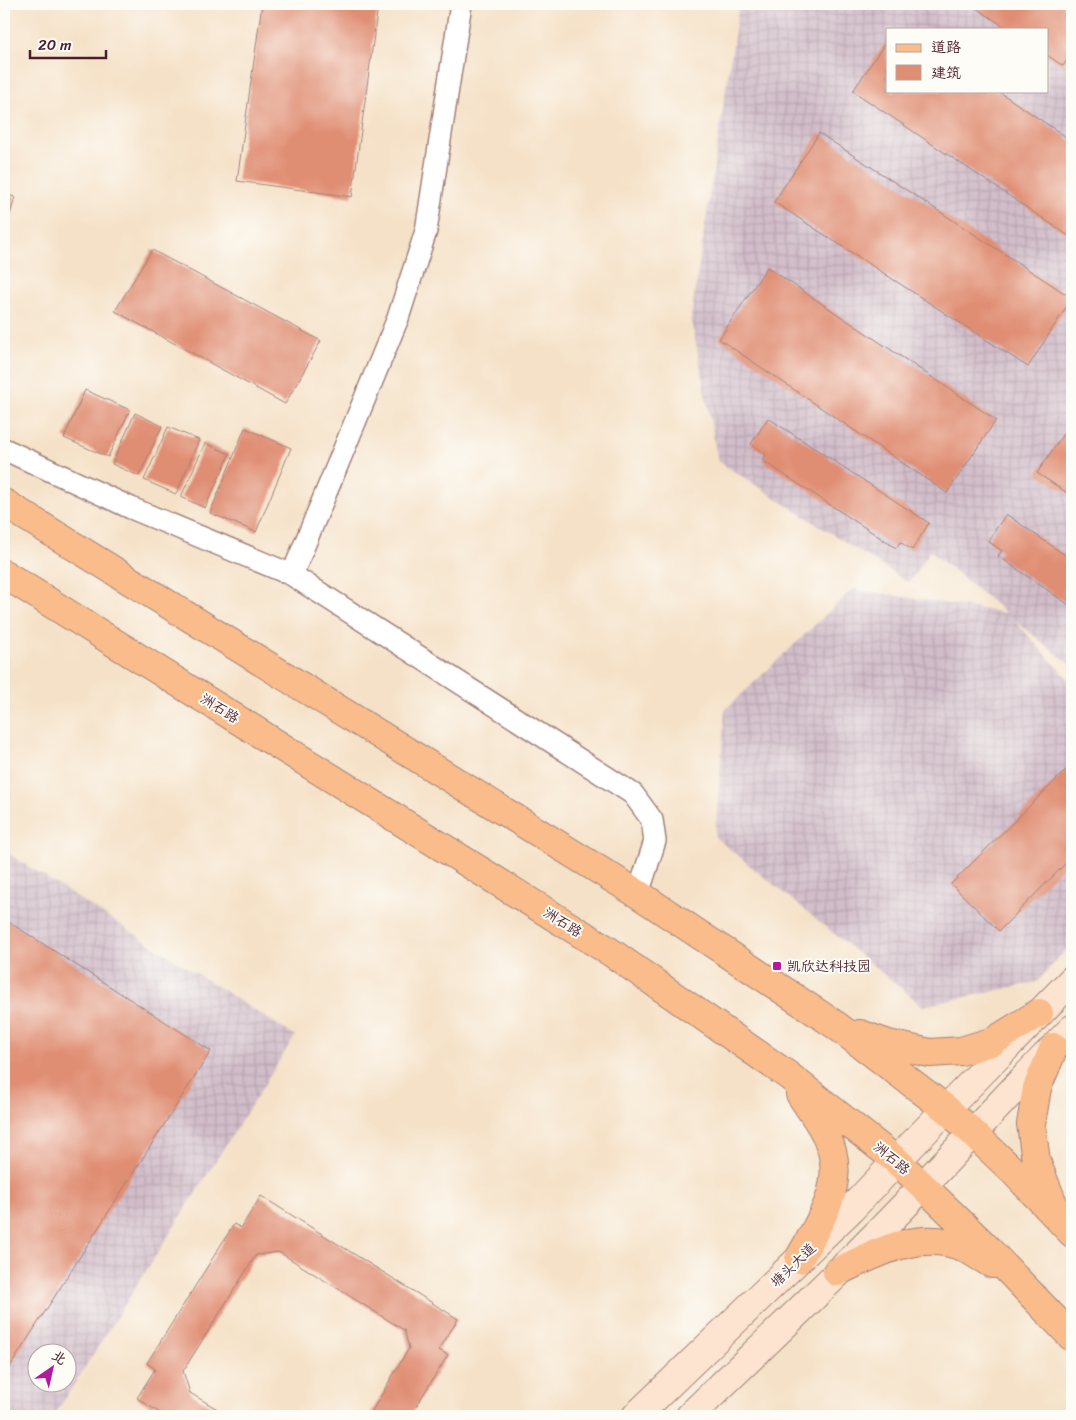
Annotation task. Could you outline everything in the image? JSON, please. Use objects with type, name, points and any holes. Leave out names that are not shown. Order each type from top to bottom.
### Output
[{"type":"main road","points":[[4,503],[638,894],[837,1026],[946,1109],[972,1132],[1066,1226]]},
{"type":"main road","name":"洲石路","points":[[4,574],[609,951],[789,1076],[897,1161],[924,1185],[1072,1337]]},
{"type":"main road","name":"塘头大道","points":[[636,1416],[851,1210],[1072,980]]},
{"type":"main road","points":[[837,1026],[888,1044],[930,1053],[961,1050],[994,1041],[1039,1013]]},
{"type":"main road","points":[[690,1416],[924,1185],[972,1132],[1063,1038]]},
{"type":"main road","points":[[1063,1038],[1037,1088],[1031,1124],[1036,1161],[1066,1226]]},
{"type":"main road","points":[[789,1076],[821,1127],[832,1152],[835,1183],[825,1212],[799,1259]]},
{"type":"main road","points":[[837,1272],[882,1251],[900,1245],[910,1242],[937,1241],[964,1248],[996,1266],[1029,1292]]},
{"type":"street","points":[[292,575],[398,318],[426,231],[461,4]]},
{"type":"street","points":[[4,451],[6,450],[132,508],[292,575],[633,794],[652,820],[655,841],[638,894]]},
{"type":"shaded area","points":[[739,4],[1072,4],[1072,666],[1012,618],[1072,683],[1072,943],[1037,982],[923,1006],[715,837],[725,710],[853,589],[1006,613],[930,551],[909,583],[718,461],[691,317]]},
{"type":"shaded area","points":[[4,851],[295,1036],[78,1378],[78,1342],[28,1342],[28,1392],[69,1392],[54,1416],[4,1416]]},
{"type":"building","points":[[262,4],[378,5],[352,197],[237,181]]},
{"type":"building","points":[[970,4],[1072,4],[1072,53],[1063,66],[1048,56],[1048,28],[1006,28]]},
{"type":"building","points":[[886,42],[886,92],[999,92],[1072,141],[1072,238],[853,91]]},
{"type":"building","points":[[819,133],[1072,298],[1028,367],[774,202]]},
{"type":"building","points":[[4,194],[15,197],[4,237]]},
{"type":"building","points":[[152,250],[321,341],[285,404],[115,311]]},
{"type":"building","points":[[767,267],[996,420],[947,493],[719,339]]},
{"type":"building","points":[[85,390],[130,410],[108,457],[64,438]]},
{"type":"building","points":[[135,413],[162,426],[139,476],[112,464]]},
{"type":"building","points":[[768,418],[929,523],[912,550],[900,542],[896,548],[762,460],[766,455],[751,444]]},
{"type":"building","points":[[1072,421],[1072,496],[1037,473]]},
{"type":"building","points":[[168,427],[199,440],[176,494],[144,480]]},
{"type":"building","points":[[245,428],[291,448],[256,532],[210,513]]},
{"type":"building","points":[[205,443],[230,454],[205,508],[181,497]]},
{"type":"building","points":[[1006,514],[1072,560],[1072,607],[998,556],[1002,551],[988,541]]},
{"type":"building","points":[[1072,764],[1072,857],[999,931],[951,884]]},
{"type":"building","points":[[4,919],[211,1051],[4,1376]]},
{"type":"building","points":[[261,1196],[458,1319],[439,1350],[448,1355],[410,1416],[369,1416],[409,1348],[404,1330],[279,1252],[256,1255],[183,1371],[190,1393],[229,1416],[165,1416],[137,1398],[155,1369],[147,1363],[234,1224],[241,1228]]},
{"type":"place","name":"凯欣达科技园","points":[[777,966]]}]
